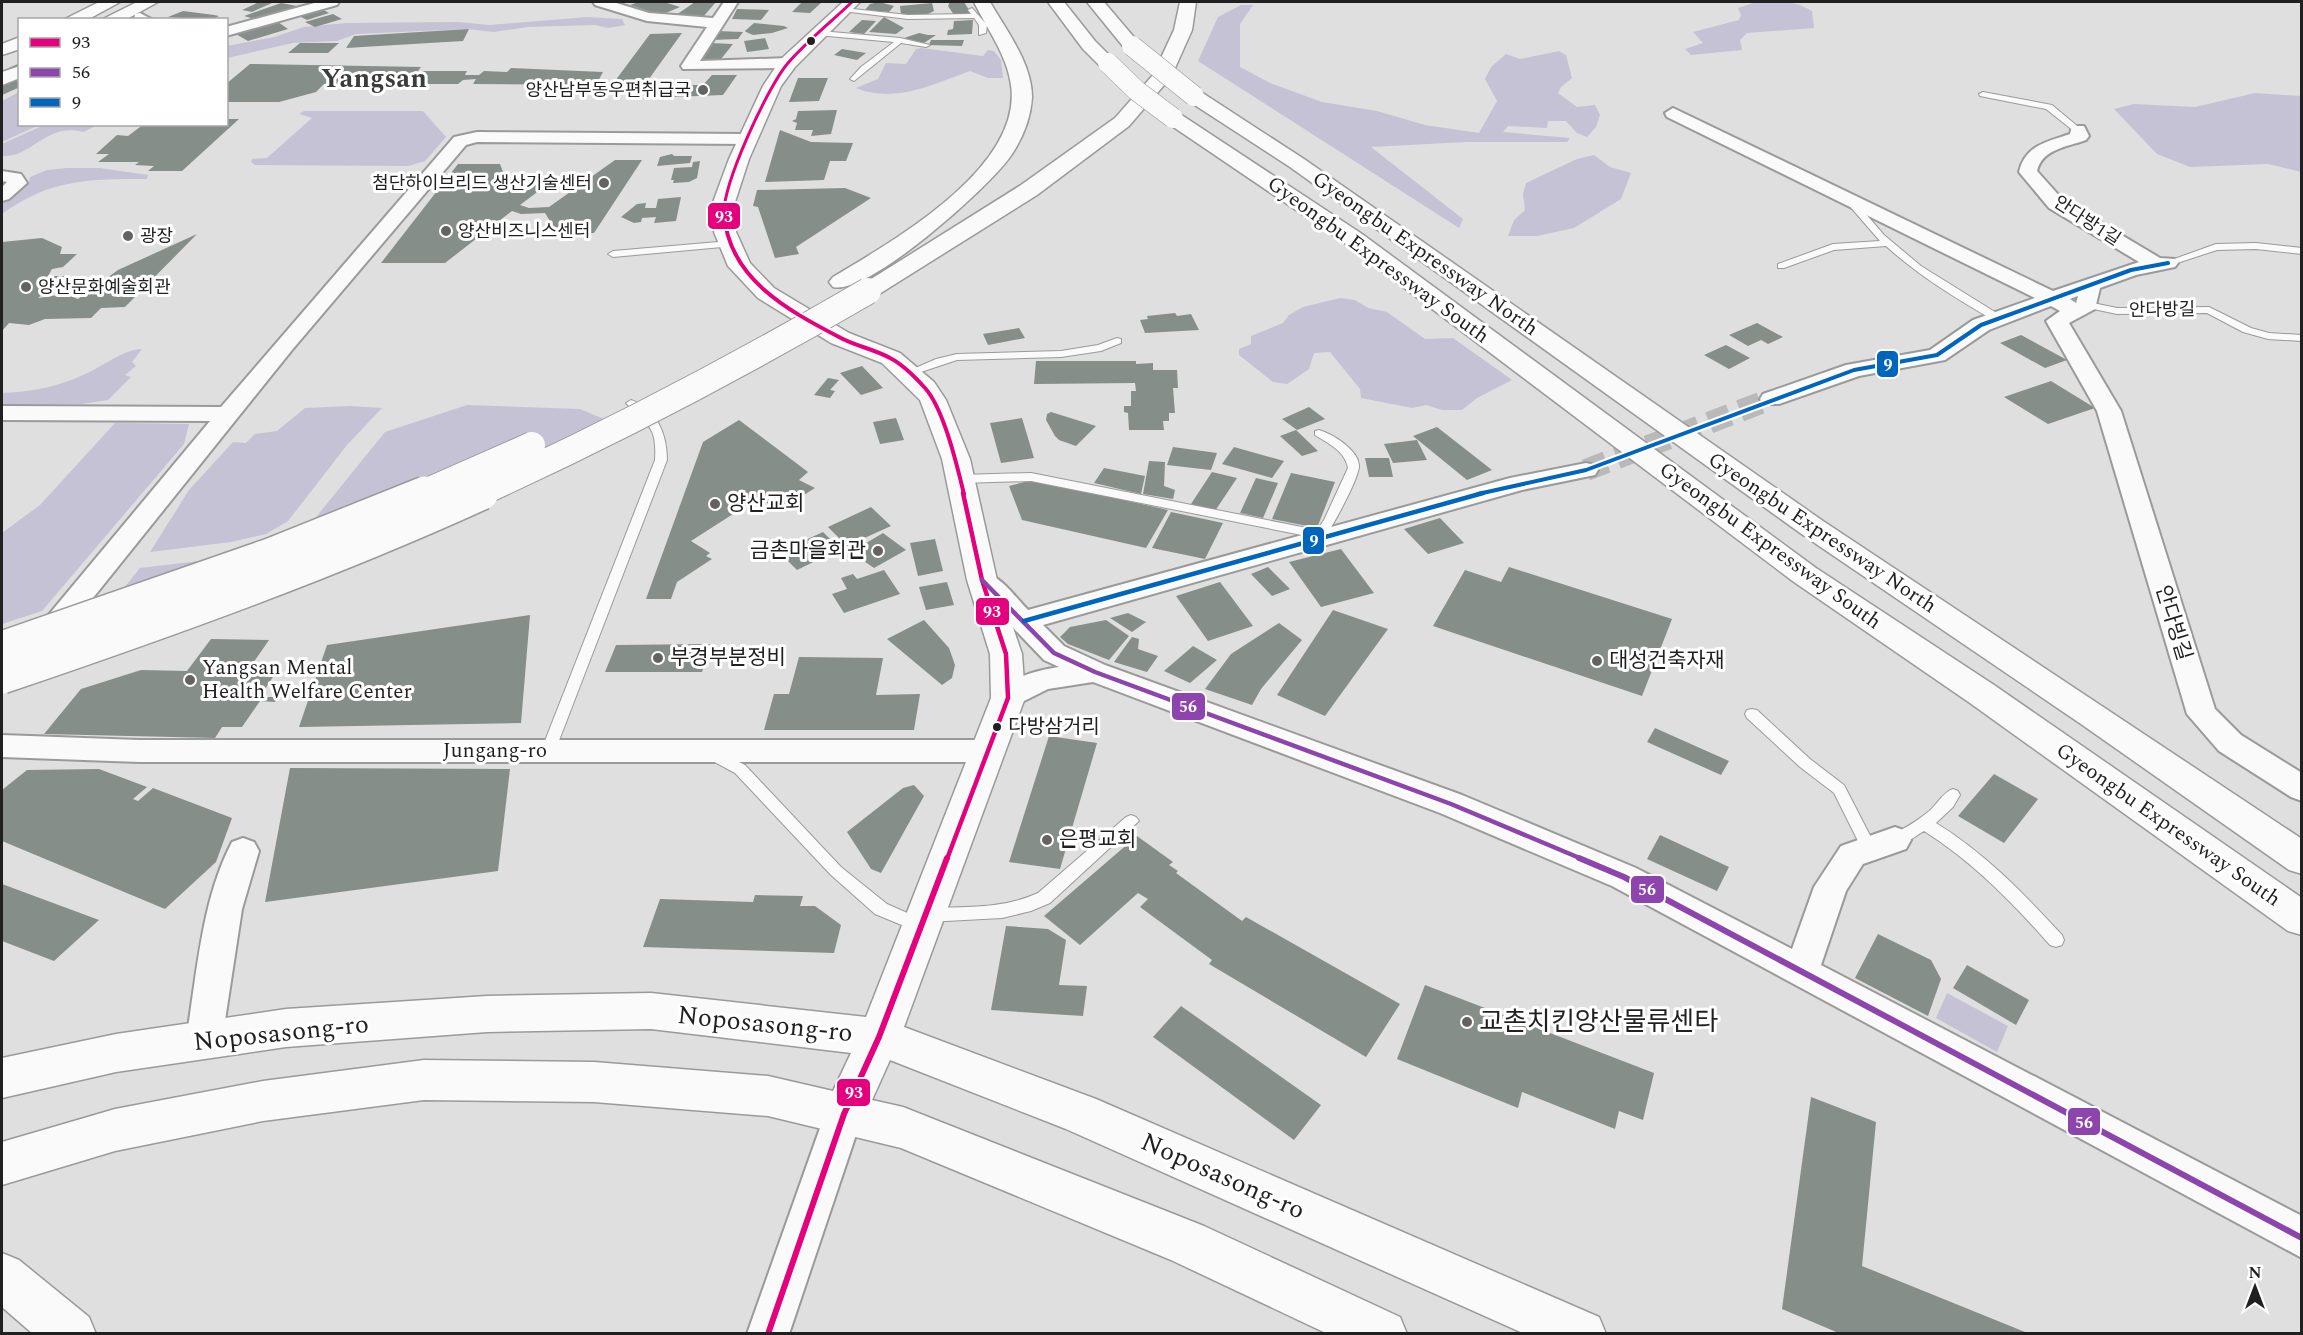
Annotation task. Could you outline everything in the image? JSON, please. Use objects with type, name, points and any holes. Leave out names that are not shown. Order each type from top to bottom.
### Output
[{"type":"main road","points":[[76,18],[112,2]]},
{"type":"main road","name":"Gyeongbu Expressway South","points":[[1056,2],[1089,45],[1137,91],[1173,118],[1354,239],[1805,575],[1982,694],[2301,919]]},
{"type":"main road","name":"Gyeongbu Expressway North","points":[[1095,2],[1132,45],[1156,68],[1194,96],[1297,163],[1774,502],[2301,859]]},
{"type":"main road","points":[[2,679],[254,589],[489,490],[695,390],[781,344],[1029,190],[1122,122],[1162,77],[1183,30],[1188,2]]},
{"type":"main road","points":[[140,18],[158,3]]},
{"type":"main road","points":[[115,18],[158,3]]},
{"type":"main road","points":[[844,1114],[879,1037],[1008,698],[1006,654],[982,580],[956,459],[933,400],[909,373],[891,358],[840,338],[766,293],[740,266],[725,232],[723,205],[747,140],[772,86],[788,63],[848,6]]},
{"type":"main road","points":[[2,648],[287,549],[509,456],[704,360],[841,282],[943,213],[986,174],[1008,145],[1019,119],[1022,99],[1019,76],[1008,46],[977,9]]},
{"type":"main road","points":[[2,50],[18,43]]},
{"type":"main road","points":[[2,66],[18,59]]},
{"type":"main road","points":[[2,79],[18,72]]},
{"type":"main road","name":"Noposasong-ro","points":[[2,1078],[116,1053],[286,1028],[487,1014],[651,1011],[879,1037],[1081,1114],[1582,1334]]},
{"type":"main road","points":[[2,1164],[115,1130],[263,1101],[424,1080],[594,1082],[768,1096],[903,1128],[1188,1243],[1383,1334]]},
{"type":"main road","points":[[2,1277],[72,1334]]},
{"type":"street","points":[[228,31],[332,2]]},
{"type":"street","points":[[600,2],[647,17],[717,23]]},
{"type":"street","points":[[731,2],[689,66],[788,63]]},
{"type":"street","points":[[1673,113],[2055,299]]},
{"type":"street","name":"안다방1길","points":[[2078,130],[2080,136],[2059,145],[2042,148],[2030,159],[2028,172],[2055,204],[2163,264]]},
{"type":"street","points":[[2,679],[41,644],[227,414],[432,170],[460,141],[477,137],[747,140]]},
{"type":"street","points":[[2,176],[15,178],[18,183],[2,195]]},
{"type":"street","name":"안다방길","points":[[1771,399],[1854,370],[1937,355],[1981,325],[2055,299],[2085,301],[2132,270],[2163,264]]},
{"type":"street","points":[[2027,309],[2057,321],[2085,301]]},
{"type":"street","name":"안다빙길","points":[[2057,321],[2109,411],[2202,714],[2230,744],[2301,789]]},
{"type":"street","points":[[2,414],[227,414]]},
{"type":"street","points":[[1024,621],[1519,483],[1586,470]]},
{"type":"street","points":[[982,580],[1054,653],[1095,672],[1451,804],[1624,877],[2301,1238]]},
{"type":"street","points":[[1008,698],[1041,680],[1095,672]]},
{"type":"street","name":"Jungang-ro","points":[[2,746],[139,751],[988,751]]},
{"type":"street","points":[[1802,971],[1831,887],[1852,855],[1882,844]]},
{"type":"street","points":[[204,1040],[225,909],[243,851]]},
{"type":"street","points":[[768,1334],[844,1114]]},
{"type":"lane","points":[[920,2],[930,2]]},
{"type":"lane","points":[[848,6],[908,17],[977,9],[983,25],[982,33]]},
{"type":"lane","points":[[820,33],[900,40],[926,45]]},
{"type":"lane","points":[[854,79],[859,71],[889,51],[900,40]]},
{"type":"lane","points":[[1983,94],[2049,107],[2078,130]]},
{"type":"lane","points":[[1850,201],[1864,220],[1888,243],[1960,298],[1999,319]]},
{"type":"lane","points":[[1781,266],[1833,247],[1888,243]]},
{"type":"lane","points":[[613,254],[730,244]]},
{"type":"lane","name":"안다방길","points":[[2163,264],[2216,247],[2256,246],[2301,251]]},
{"type":"lane","name":"안다방길","points":[[2085,301],[2117,311],[2209,310],[2247,330],[2268,336],[2301,338]]},
{"type":"lane","points":[[909,373],[954,357],[1072,352],[1106,347],[1117,342]]},
{"type":"lane","points":[[548,751],[662,460],[659,427],[631,403]]},
{"type":"lane","points":[[960,479],[1031,477],[1324,536],[1354,468],[1352,458],[1342,448],[1319,433]]},
{"type":"lane","points":[[1752,714],[1805,763],[1839,789],[1882,844],[1924,823],[1946,806],[1953,795]]},
{"type":"lane","points":[[706,751],[740,769],[836,871],[881,909],[923,920],[1004,912],[1033,904],[1044,898],[1131,821]]},
{"type":"lane","points":[[1924,823],[1958,843],[1992,871],[2056,940]]},
{"type":"shaded area","points":[[1756,2],[1785,2],[1805,7],[1812,11],[1814,28],[1747,33],[1740,40],[1742,50],[1691,55],[1685,49],[1703,43],[1693,32],[1739,20],[1741,15],[1738,8]]},
{"type":"shaded area","points":[[1241,5],[1253,5],[1240,24],[1240,67],[1270,83],[1322,102],[1377,111],[1425,125],[1479,133],[1497,101],[1485,79],[1491,67],[1506,54],[1520,59],[1559,51],[1566,55],[1572,78],[1561,87],[1558,93],[1577,107],[1595,105],[1600,115],[1596,127],[1587,137],[1577,133],[1566,121],[1548,121],[1547,128],[1508,126],[1503,132],[1570,138],[1567,142],[1466,142],[1371,147],[1463,219],[1459,228],[1198,61],[1218,17]]},
{"type":"shaded area","points":[[587,17],[622,19],[625,25],[608,28],[595,25],[527,27],[494,32],[467,29],[356,34],[337,41],[293,43],[228,58],[228,46],[274,37],[304,27],[346,23],[459,22],[489,25]]},
{"type":"shaded area","points":[[916,49],[983,56],[988,50],[994,51],[1001,60],[1003,78],[988,78],[970,71],[928,86],[899,93],[885,94],[856,88],[878,79],[886,63],[906,64]]},
{"type":"shaded area","points":[[18,93],[18,126],[37,126],[2,142],[2,101]]},
{"type":"shaded area","points":[[2255,93],[2301,96],[2301,172],[2268,164],[2190,167],[2157,154],[2114,109],[2134,104],[2195,107]]},
{"type":"shaded area","points":[[304,111],[423,111],[446,137],[425,161],[408,166],[255,165],[251,162],[252,159],[267,158],[312,118],[299,114]]},
{"type":"shaded area","points":[[42,126],[95,126],[84,132],[71,130],[59,132],[13,155],[2,156],[2,144]]},
{"type":"shaded area","points":[[1594,155],[1610,167],[1631,173],[1621,199],[1574,228],[1537,236],[1508,236],[1514,220],[1525,210],[1523,194],[1526,183],[1577,159]]},
{"type":"shaded area","points":[[100,168],[148,175],[147,179],[71,183],[37,194],[2,214],[2,202],[20,184],[29,182],[30,177],[47,170]]},
{"type":"shaded area","points":[[1340,298],[1355,300],[1368,308],[1387,312],[1425,339],[1453,338],[1512,380],[1477,398],[1462,410],[1442,410],[1426,405],[1412,408],[1361,398],[1360,389],[1330,352],[1314,353],[1309,369],[1287,384],[1273,382],[1239,355],[1239,349],[1251,344],[1251,336],[1283,323],[1289,315],[1303,307]]},
{"type":"shaded area","points":[[142,349],[132,362],[136,366],[125,375],[131,377],[108,400],[82,404],[2,405],[2,393],[33,390],[64,383],[120,356]]},
{"type":"shaded area","points":[[467,405],[580,409],[611,422],[435,502],[300,554],[222,577],[120,593],[140,568],[259,554],[300,537],[385,432]]},
{"type":"shaded area","points":[[350,406],[382,408],[347,445],[288,521],[266,534],[231,542],[150,552],[189,490],[233,442],[246,443],[255,434],[277,431],[305,408]]},
{"type":"shaded area","points":[[115,423],[189,424],[184,444],[42,611],[2,624],[2,533],[40,505]]},
{"type":"shaded area","points":[[1947,993],[2008,1026],[1997,1052],[1936,1018]]},
{"type":"building","points":[[259,2],[272,3],[252,12],[242,10]]},
{"type":"building","points":[[639,2],[664,2],[680,7],[661,15],[630,5]]},
{"type":"building","points":[[695,2],[716,2],[703,17],[676,15]]},
{"type":"building","points":[[802,2],[822,2],[810,13],[792,12]]},
{"type":"building","points":[[879,2],[894,6],[889,12],[865,10],[870,4]]},
{"type":"building","points":[[950,2],[964,2],[971,13],[954,15],[948,6]]},
{"type":"building","points":[[281,3],[297,6],[258,20],[244,16]]},
{"type":"building","points":[[932,3],[934,11],[928,14],[901,14],[900,6]]},
{"type":"building","points":[[320,8],[329,13],[307,20],[297,15]]},
{"type":"building","points":[[737,9],[769,10],[761,20],[732,19]]},
{"type":"building","points":[[183,11],[219,16],[215,18],[168,17]]},
{"type":"building","points":[[333,14],[342,19],[315,27],[305,22]]},
{"type":"building","points":[[884,17],[904,28],[896,34],[869,32]]},
{"type":"building","points":[[862,20],[876,21],[864,34],[849,32]]},
{"type":"building","points":[[973,20],[972,34],[947,35],[948,30],[953,29],[954,21]]},
{"type":"building","points":[[278,22],[288,29],[248,41],[234,33]]},
{"type":"building","points":[[754,23],[788,28],[753,35],[745,31]]},
{"type":"building","points":[[469,29],[463,41],[346,48],[354,36]]},
{"type":"building","points":[[717,31],[743,32],[738,39],[710,40]]},
{"type":"building","points":[[682,33],[641,90],[609,89],[650,34]]},
{"type":"building","points":[[919,33],[936,35],[924,43],[904,38]]},
{"type":"building","points":[[765,38],[769,49],[747,52],[744,41]]},
{"type":"building","points":[[931,40],[964,40],[962,46],[929,45]]},
{"type":"building","points":[[300,43],[339,43],[328,53],[288,53]]},
{"type":"building","points":[[710,43],[733,44],[717,64],[698,61]]},
{"type":"building","points":[[842,49],[866,53],[857,60],[834,55]]},
{"type":"building","points":[[18,64],[18,88],[2,95],[2,71]]},
{"type":"building","points":[[250,64],[421,67],[418,71],[467,71],[465,75],[479,75],[484,71],[507,72],[511,68],[603,72],[596,85],[473,84],[476,79],[463,80],[458,84],[324,84],[316,92],[279,102],[228,102],[228,82]]},
{"type":"building","name":"양산남부동우편취급국","points":[[712,75],[737,75],[723,95],[674,97],[681,85],[703,85]]},
{"type":"building","points":[[798,78],[828,78],[819,101],[789,102]]},
{"type":"building","points":[[837,110],[831,134],[811,136],[813,130],[795,130],[797,123],[792,121],[796,119],[798,111]]},
{"type":"building","points":[[228,119],[239,119],[182,171],[148,171],[154,166],[135,165],[139,162],[98,162],[109,154],[96,154],[117,135],[128,136],[141,126],[228,126]]},
{"type":"building","points":[[780,130],[811,142],[853,143],[846,161],[830,161],[824,180],[765,182]]},
{"type":"building","points":[[672,154],[692,156],[690,163],[657,166],[660,157]]},
{"type":"building","name":"양산비즈니스센터","points":[[615,160],[642,160],[594,233],[558,234],[545,213],[521,214],[512,211],[445,263],[381,263],[458,164],[500,164],[508,185],[548,184],[520,205],[529,208],[549,207]]},
{"type":"building","points":[[700,161],[697,178],[689,182],[673,183],[674,180],[671,180],[674,168],[692,167],[693,162]]},
{"type":"building","points":[[845,188],[871,198],[796,247],[799,254],[775,258],[758,207],[753,206],[757,190]]},
{"type":"building","points":[[681,197],[676,221],[654,223],[656,217],[642,218],[641,222],[634,223],[621,217],[637,204],[646,203],[645,208],[656,208],[658,199]]},
{"type":"building","points":[[197,234],[125,307],[101,308],[91,318],[45,319],[29,325],[9,323],[2,331],[2,242],[42,238],[62,247],[60,254],[77,254],[63,267],[52,269],[48,276],[65,276],[38,298],[65,294],[78,299],[118,270]]},
{"type":"building","points":[[1175,313],[1177,316],[1191,314],[1199,330],[1145,333],[1140,320],[1148,319],[1147,316]]},
{"type":"building","points":[[1757,323],[1783,337],[1768,344],[1761,340],[1748,346],[1729,335]]},
{"type":"building","points":[[1019,328],[1025,338],[988,345],[983,334]]},
{"type":"building","points":[[2021,335],[2067,360],[2045,368],[2000,343]]},
{"type":"building","points":[[1726,345],[1750,358],[1729,369],[1704,355]]},
{"type":"building","points":[[1036,361],[1136,361],[1136,364],[1153,363],[1153,370],[1177,370],[1178,388],[1173,388],[1175,413],[1169,413],[1169,421],[1163,421],[1164,430],[1129,430],[1128,413],[1124,412],[1124,406],[1131,406],[1131,391],[1136,391],[1135,383],[1034,384]]},
{"type":"building","points":[[862,366],[883,388],[861,395],[840,373]]},
{"type":"building","points":[[828,378],[839,380],[830,390],[835,391],[830,398],[814,395]]},
{"type":"building","points":[[2051,381],[2095,408],[2048,424],[2004,397]]},
{"type":"building","points":[[1309,407],[1325,419],[1297,430],[1282,419]]},
{"type":"building","points":[[1051,412],[1096,426],[1076,446],[1059,440],[1055,436],[1046,420],[1047,414]]},
{"type":"building","points":[[896,418],[904,440],[880,444],[873,422]]},
{"type":"building","points":[[1022,418],[1034,458],[1001,463],[990,423]]},
{"type":"building","name":"양산교회","points":[[739,420],[808,472],[799,480],[815,488],[780,510],[758,498],[691,541],[710,553],[706,556],[712,559],[677,582],[671,599],[646,599],[703,442]]},
{"type":"building","points":[[1437,427],[1492,470],[1467,480],[1413,436]]},
{"type":"building","points":[[1296,430],[1318,451],[1302,456],[1280,436]]},
{"type":"building","points":[[1417,440],[1427,460],[1393,463],[1384,444]]},
{"type":"building","points":[[1173,447],[1217,453],[1211,470],[1167,465]]},
{"type":"building","points":[[1234,447],[1284,461],[1272,478],[1222,464]]},
{"type":"building","points":[[1365,458],[1389,458],[1393,477],[1369,477]]},
{"type":"building","points":[[1149,461],[1165,462],[1164,486],[1175,490],[1173,499],[1143,494]]},
{"type":"building","points":[[1104,468],[1145,476],[1141,494],[1094,483]]},
{"type":"building","points":[[1212,472],[1237,478],[1215,511],[1191,504]]},
{"type":"building","points":[[1291,473],[1335,482],[1317,528],[1272,519]]},
{"type":"building","points":[[1256,478],[1278,483],[1263,518],[1240,513]]},
{"type":"building","points":[[1028,481],[1058,485],[1168,510],[1146,548],[1022,520],[1009,486]]},
{"type":"building","points":[[871,507],[891,526],[847,546],[828,527]]},
{"type":"building","points":[[1171,512],[1223,523],[1205,559],[1152,548]]},
{"type":"building","points":[[1440,518],[1464,543],[1428,554],[1404,529]]},
{"type":"building","points":[[823,532],[840,549],[797,570],[779,552]]},
{"type":"building","name":"금촌마을회관","points":[[883,533],[906,550],[874,568],[851,552]]},
{"type":"building","points":[[935,539],[943,571],[918,576],[910,543]]},
{"type":"building","points":[[1341,549],[1374,593],[1321,607],[1289,562]]},
{"type":"building","points":[[1268,567],[1290,589],[1272,596],[1251,574]]},
{"type":"building","name":"대성건축자재","points":[[1509,567],[1672,619],[1642,696],[1433,626],[1465,570],[1501,582]]},
{"type":"building","points":[[884,570],[900,594],[844,613],[832,594],[847,589],[841,578],[853,574],[857,579]]},
{"type":"building","points":[[947,582],[954,605],[926,610],[919,587]]},
{"type":"building","points":[[1220,582],[1253,626],[1208,641],[1176,596]]},
{"type":"building","points":[[1333,610],[1388,629],[1325,716],[1277,695]]},
{"type":"building","points":[[1128,613],[1146,622],[1132,632],[1110,618]]},
{"type":"building","points":[[530,615],[521,723],[299,727],[327,645]]},
{"type":"building","points":[[924,620],[949,648],[955,665],[952,678],[942,685],[887,639]]},
{"type":"building","points":[[1106,620],[1129,636],[1109,660],[1068,644],[1060,637],[1070,627]]},
{"type":"building","points":[[1279,623],[1302,640],[1261,689],[1252,705],[1205,689],[1231,654]]},
{"type":"building","points":[[1132,637],[1139,639],[1138,649],[1158,656],[1147,672],[1114,662]]},
{"type":"building","name":"Yangsan Mental Health Welfare Center","points":[[211,639],[269,640],[249,669],[278,669],[260,697],[278,697],[275,702],[260,701],[242,727],[222,727],[215,738],[44,734],[81,689],[141,670],[187,671]]},
{"type":"building","name":"부경부분정비","points":[[710,644],[702,672],[605,672],[616,645]]},
{"type":"building","points":[[1193,646],[1217,660],[1190,683],[1164,671]]},
{"type":"building","points":[[799,657],[883,658],[876,695],[920,694],[914,730],[764,730],[774,694],[789,694]]},
{"type":"building","points":[[1655,728],[1729,761],[1721,775],[1647,742]]},
{"type":"building","points":[[1049,736],[1097,743],[1060,869],[1009,862]]},
{"type":"building","points":[[290,768],[510,769],[498,871],[265,902]]},
{"type":"building","points":[[99,769],[147,787],[133,799],[138,801],[153,788],[232,818],[216,862],[165,909],[2,841],[2,790],[27,770]]},
{"type":"building","points":[[1994,774],[2038,799],[2004,843],[1958,816]]},
{"type":"building","points":[[914,785],[924,796],[881,873],[871,869],[847,832],[903,788]]},
{"type":"building","points":[[1660,835],[1729,867],[1717,891],[1647,859]]},
{"type":"building","points":[[1137,836],[1173,862],[1169,865],[1178,871],[1176,873],[1242,921],[1246,917],[1400,1004],[1366,1057],[1209,964],[1212,960],[1140,907],[1148,899],[1138,893],[1080,945],[1044,916]]},
{"type":"building","points":[[2,884],[99,920],[54,961],[2,941]]},
{"type":"building","points":[[755,895],[803,896],[800,906],[815,906],[841,925],[834,953],[643,947],[660,899],[753,902]]},
{"type":"building","points":[[1006,926],[1048,929],[1066,940],[1059,985],[1087,986],[1083,1016],[991,1010]]},
{"type":"building","points":[[1878,934],[1931,960],[1941,979],[1928,1016],[1855,978]]},
{"type":"building","points":[[1967,965],[2029,1000],[2016,1025],[1953,988]]},
{"type":"building","name":"교촌치킨양산물류센타","points":[[1425,985],[1654,1073],[1643,1120],[1619,1111],[1615,1129],[1522,1092],[1518,1108],[1397,1059]]},
{"type":"building","points":[[1181,1006],[1321,1105],[1294,1140],[1153,1037]]},
{"type":"building","points":[[1811,1097],[1876,1122],[1862,1266],[2030,1334],[1841,1334],[1782,1309]]},
{"type":"tunnel","points":[[1586,470],[1771,399]]},
{"type":"transit line","name":"93","points":[[768,1334],[844,1114],[879,1037],[1008,698],[1006,654],[982,580],[956,459],[933,400],[925,388],[891,358],[840,338],[766,293],[740,266],[725,232],[723,205],[739,159],[772,86],[788,63],[852,2]]},
{"type":"transit line","name":"9","points":[[1024,621],[1519,483],[1586,470],[1854,370],[1937,355],[1981,325],[2131,270],[2168,263]]},
{"type":"transit line","name":"56","points":[[982,580],[1054,653],[1095,672],[1451,804],[1624,877],[2302,1238]]},
{"type":"place","name":"양산남부동우편취급국","points":[[703,90]]},
{"type":"place","name":"첨단하이브리드 생산기술센터","points":[[604,183]]},
{"type":"place","name":"양산비즈니스센터","points":[[446,231]]},
{"type":"place","name":"광장","points":[[128,236]]},
{"type":"place","name":"양산문화예술회관","points":[[26,287]]},
{"type":"place","name":"양산교회","points":[[715,504]]},
{"type":"place","name":"금촌마을회관","points":[[878,551]]},
{"type":"place","name":"부경부분정비","points":[[658,658]]},
{"type":"place","name":"대성건축자재","points":[[1597,661]]},
{"type":"place","name":"Yangsan Mental Health Welfare Center","points":[[190,680]]},
{"type":"place","name":"다방삼거리","points":[[997,727]]},
{"type":"place","name":"은평교회","points":[[1047,840]]},
{"type":"place","name":"교촌치킨양산물류센타","points":[[1467,1022]]},
{"type":"district","name":"Yangsan","points":[[374,79]]}]
